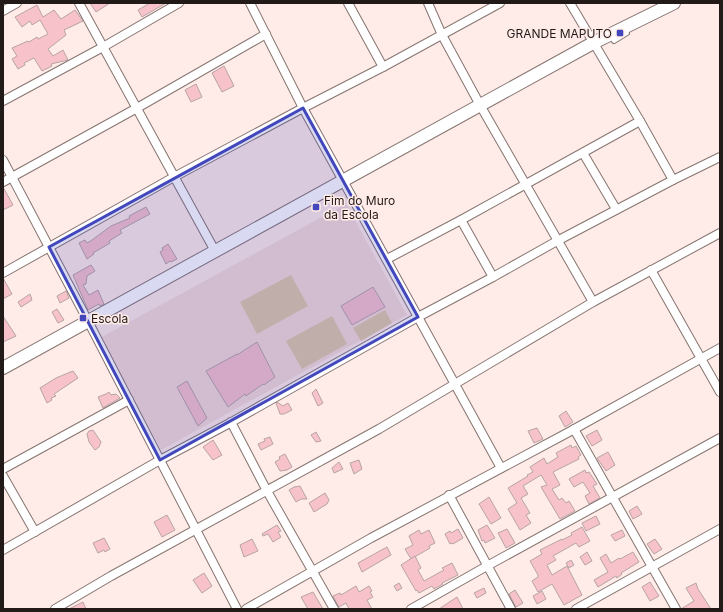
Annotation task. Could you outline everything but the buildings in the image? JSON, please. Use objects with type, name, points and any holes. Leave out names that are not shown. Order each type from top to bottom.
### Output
[{"type":"street","points":[[3,11],[17,3]]},
{"type":"street","points":[[79,3],[215,251]]},
{"type":"street","points":[[3,101],[103,47],[179,3]]},
{"type":"street","points":[[250,3],[303,108],[344,180],[501,468]]},
{"type":"street","points":[[348,3],[383,67]]},
{"type":"street","points":[[428,3],[442,35],[480,105],[593,302]]},
{"type":"street","points":[[3,273],[174,177],[383,67],[500,3]]},
{"type":"street","points":[[570,3],[673,180]]},
{"type":"street","points":[[3,368],[593,43],[674,3]]},
{"type":"street","points":[[3,182],[266,34]]},
{"type":"street","points":[[387,259],[640,121]]},
{"type":"street","points":[[583,153],[616,209]]},
{"type":"street","points":[[3,550],[160,460],[418,317],[616,209],[720,157]]},
{"type":"street","points":[[3,160],[237,609]]},
{"type":"street","points":[[461,220],[493,277]]},
{"type":"street","points":[[55,609],[67,606],[196,530],[379,429],[593,302],[720,233]]},
{"type":"street","points":[[651,270],[720,392]]},
{"type":"street","points":[[246,609],[449,495],[574,429],[720,348]]},
{"type":"street","points":[[3,470],[129,400]]},
{"type":"street","points":[[231,422],[267,491],[314,571],[334,609]]},
{"type":"street","points":[[574,429],[676,609]]},
{"type":"street","points":[[410,609],[720,438]]},
{"type":"street","points":[[3,476],[34,532]]},
{"type":"street","points":[[449,495],[511,609]]},
{"type":"street","points":[[576,609],[720,529]]},
{"type":"highlighted area","points":[[303,108],[418,317],[160,460],[49,247]]},
{"type":"shaded area","points":[[346,204],[407,315],[161,450],[100,338]]},
{"type":"shaded area","points":[[291,275],[308,306],[257,334],[240,302]]},
{"type":"shaded area","points":[[385,310],[392,323],[361,341],[353,328]]},
{"type":"shaded area","points":[[332,316],[347,344],[302,369],[286,341]]},
{"type":"place","name":"GRANDE MAPUTO","points":[[620,33]]},
{"type":"place","name":"Fim do Muro da Escola","points":[[316,207]]},
{"type":"place","name":"Escola","points":[[83,318]]}]
